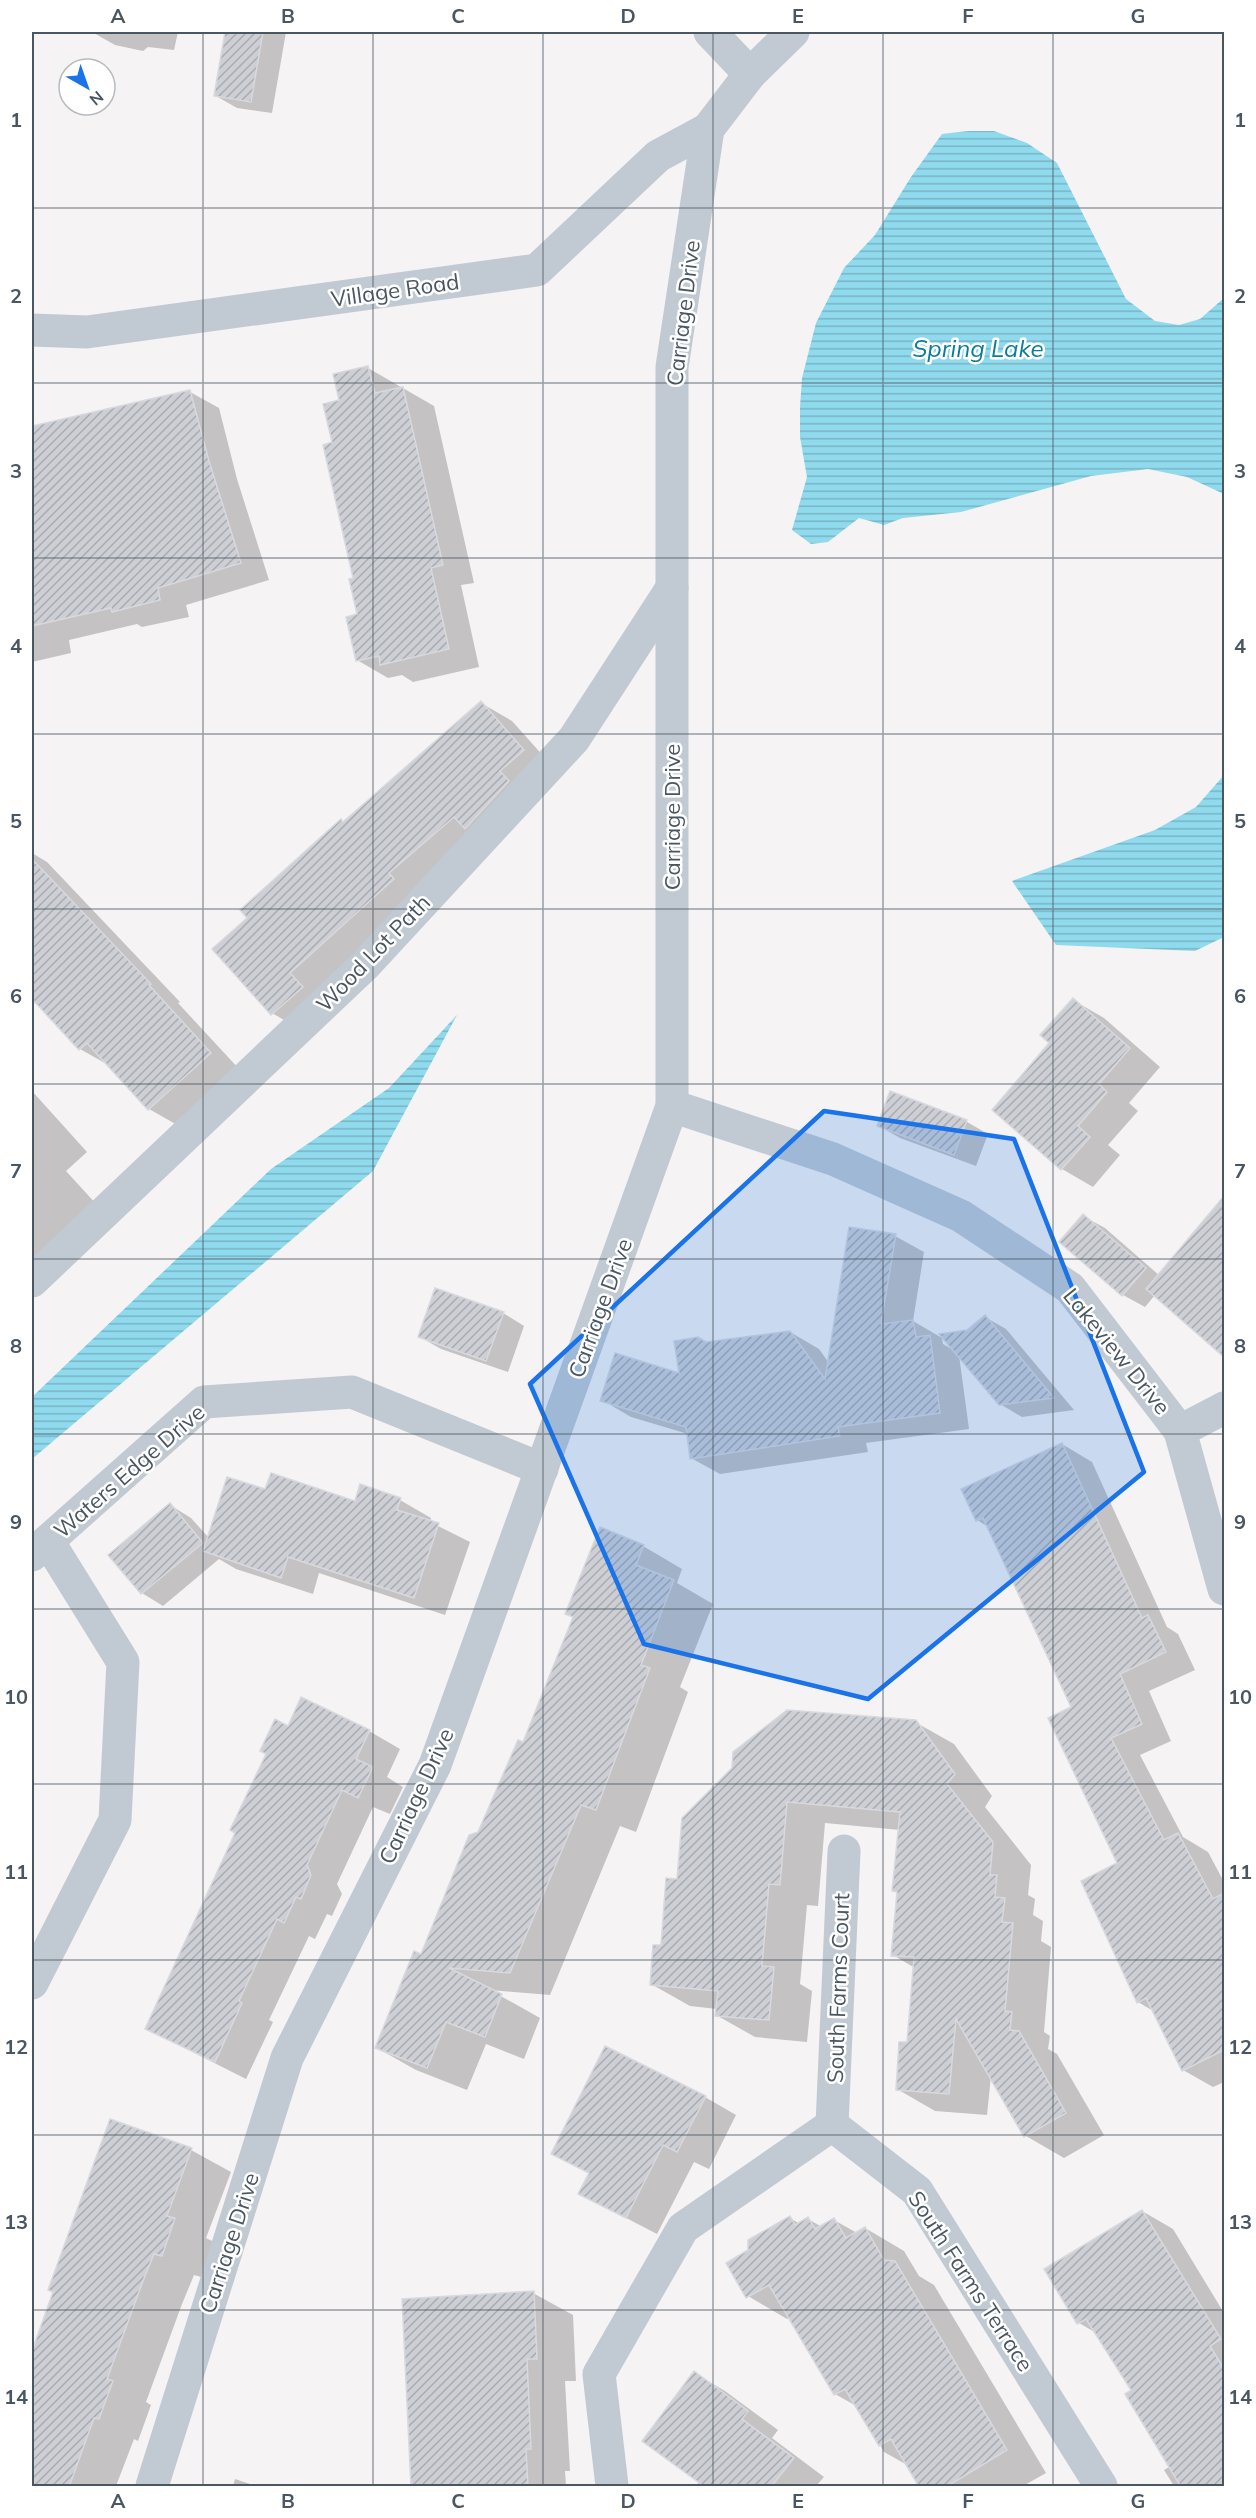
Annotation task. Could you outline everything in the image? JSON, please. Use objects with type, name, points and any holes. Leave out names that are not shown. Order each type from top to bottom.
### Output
[{"type":"street","points":[[710,32],[750,74]]},
{"type":"street","name":"Carriage Drive","points":[[152,2487],[287,2058],[435,1765],[672,1106],[672,367],[708,129],[750,74],[793,32]]},
{"type":"street","name":"Village Road","points":[[32,330],[87,332],[537,270],[658,156],[708,129]]},
{"type":"street","name":"Wood Lot Path","points":[[32,1281],[365,965],[526,791],[574,739],[672,588]]},
{"type":"street","name":"Lakeview Drive","points":[[672,1106],[833,1159],[961,1216],[1070,1288],[1180,1431],[1224,1588]]},
{"type":"street","name":"Waters Edge Drive","points":[[40,1548],[204,1402],[352,1392],[542,1468]]},
{"type":"street","points":[[1180,1431],[1224,1408]]},
{"type":"street","points":[[32,1983],[115,1820],[123,1662],[40,1548]]},
{"type":"street","name":"South Farms Court","points":[[832,2126],[844,1851]]},
{"type":"street","points":[[612,2487],[599,2374],[683,2228],[832,2126]]},
{"type":"street","name":"South Farms Terrace","points":[[832,2126],[917,2191],[1101,2487]]},
{"type":"highlighted area","points":[[824,1111],[1014,1139],[1144,1472],[868,1699],[644,1644],[530,1384]]},
{"type":"water","name":"Spring Lake","points":[[994,131],[1027,143],[1057,163],[1126,299],[1155,321],[1179,325],[1200,319],[1224,298],[1224,494],[1187,477],[1148,469],[1091,476],[961,512],[903,518],[884,525],[859,518],[828,542],[811,544],[792,530],[807,477],[800,437],[800,407],[802,378],[816,323],[844,268],[875,235],[911,177],[942,134]]},
{"type":"water","points":[[1224,775],[1224,937],[1195,951],[1056,945],[1012,881],[1155,830],[1196,807]]},
{"type":"water","points":[[457,1015],[373,1171],[32,1459],[32,1397],[271,1169],[389,1088]]},
{"type":"building","points":[[225,32],[263,32],[251,102],[214,96]]},
{"type":"building","points":[[368,366],[375,393],[403,387],[443,565],[431,568],[449,649],[380,665],[379,656],[356,661],[346,617],[357,614],[349,579],[353,578],[323,445],[332,442],[323,404],[339,400],[333,374]]},
{"type":"building","points":[[190,390],[209,461],[241,563],[158,588],[160,600],[112,612],[111,608],[32,626],[32,426]]},
{"type":"building","points":[[481,701],[524,750],[500,771],[509,781],[465,829],[454,817],[389,873],[394,879],[290,973],[303,987],[271,1015],[212,949],[247,918],[240,910],[341,819],[343,822]]},
{"type":"building","points":[[32,859],[151,984],[149,985],[211,1053],[148,1110],[87,1043],[79,1050],[32,999]]},
{"type":"building","points":[[1073,998],[1130,1048],[1099,1084],[1107,1092],[1078,1126],[1090,1137],[1061,1170],[992,1110],[1049,1043],[1040,1035]]},
{"type":"building","points":[[890,1091],[967,1120],[954,1155],[877,1126]]},
{"type":"building","points":[[1224,1196],[1224,1357],[1146,1289]]},
{"type":"building","points":[[1083,1214],[1146,1268],[1122,1296],[1059,1242]]},
{"type":"building","points":[[849,1227],[896,1234],[881,1324],[913,1320],[916,1337],[930,1335],[940,1413],[838,1427],[840,1436],[690,1459],[686,1427],[600,1401],[615,1353],[679,1373],[674,1341],[698,1337],[706,1342],[790,1331],[825,1379]]},
{"type":"building","points":[[435,1288],[504,1312],[486,1361],[418,1337]]},
{"type":"building","points":[[985,1315],[1054,1398],[999,1405],[939,1334],[967,1330]]},
{"type":"building","points":[[1062,1443],[1142,1618],[1148,1615],[1166,1652],[1120,1674],[1142,1724],[1111,1738],[1164,1840],[1178,1833],[1213,1899],[1224,1893],[1224,2050],[1182,2071],[1146,1998],[1137,2003],[1081,1881],[1117,1863],[1048,1718],[1071,1707],[983,1518],[976,1521],[961,1489]]},
{"type":"building","points":[[271,1473],[355,1501],[360,1484],[401,1498],[397,1510],[439,1523],[414,1598],[288,1557],[281,1578],[203,1551],[227,1477],[265,1489]]},
{"type":"building","points":[[170,1503],[203,1543],[141,1594],[108,1555]]},
{"type":"building","points":[[600,1527],[644,1545],[636,1565],[674,1580],[641,1665],[650,1668],[596,1810],[581,1805],[510,1973],[449,1968],[502,1994],[485,2037],[446,2022],[427,2068],[375,2048],[414,1951],[421,1954],[469,1835],[478,1832],[518,1740],[523,1742],[573,1617],[565,1614]]},
{"type":"building","points":[[301,1697],[370,1730],[356,1759],[373,1767],[358,1798],[342,1790],[307,1865],[311,1875],[301,1899],[296,1897],[284,1923],[277,1919],[239,2001],[242,2003],[215,2062],[145,2029],[235,1833],[230,1830],[266,1754],[260,1751],[275,1719],[288,1726]]},
{"type":"building","points":[[787,1710],[916,1720],[955,1774],[947,1784],[993,1842],[990,1875],[997,1875],[995,1897],[1005,1898],[1002,1922],[1013,1923],[1005,2011],[1012,2012],[1010,2030],[1019,2031],[1066,2113],[1024,2137],[956,2019],[949,2094],[896,2090],[899,2042],[907,2042],[914,1957],[891,1956],[897,1892],[892,1891],[900,1812],[787,1802],[780,1885],[769,1884],[762,1966],[774,1967],[769,2020],[715,2016],[718,1991],[650,1985],[653,1945],[661,1945],[666,1878],[677,1879],[682,1818],[732,1768],[733,1752]]},
{"type":"building","points":[[605,2046],[706,2096],[677,2152],[663,2145],[626,2218],[578,2194],[589,2173],[551,2154]]},
{"type":"building","points":[[110,2119],[192,2148],[167,2216],[175,2218],[162,2256],[154,2254],[143,2281],[107,2379],[113,2381],[99,2419],[94,2418],[69,2487],[32,2487],[32,2351],[53,2292],[48,2290]]},
{"type":"building","points":[[1142,2210],[1221,2339],[1210,2346],[1224,2369],[1224,2487],[1181,2487],[1125,2394],[1131,2390],[1086,2319],[1077,2324],[1044,2269]]},
{"type":"building","points":[[790,2216],[795,2225],[808,2217],[815,2229],[834,2218],[846,2238],[865,2227],[884,2260],[895,2261],[1007,2450],[946,2487],[919,2487],[891,2439],[879,2446],[845,2389],[834,2395],[769,2285],[746,2298],[726,2263],[748,2250],[748,2240]]},
{"type":"building","points":[[534,2291],[537,2359],[527,2359],[531,2449],[526,2449],[528,2487],[411,2487],[402,2299]]},
{"type":"building","points":[[694,2371],[748,2411],[742,2419],[794,2458],[771,2487],[705,2487],[642,2441]]}]
